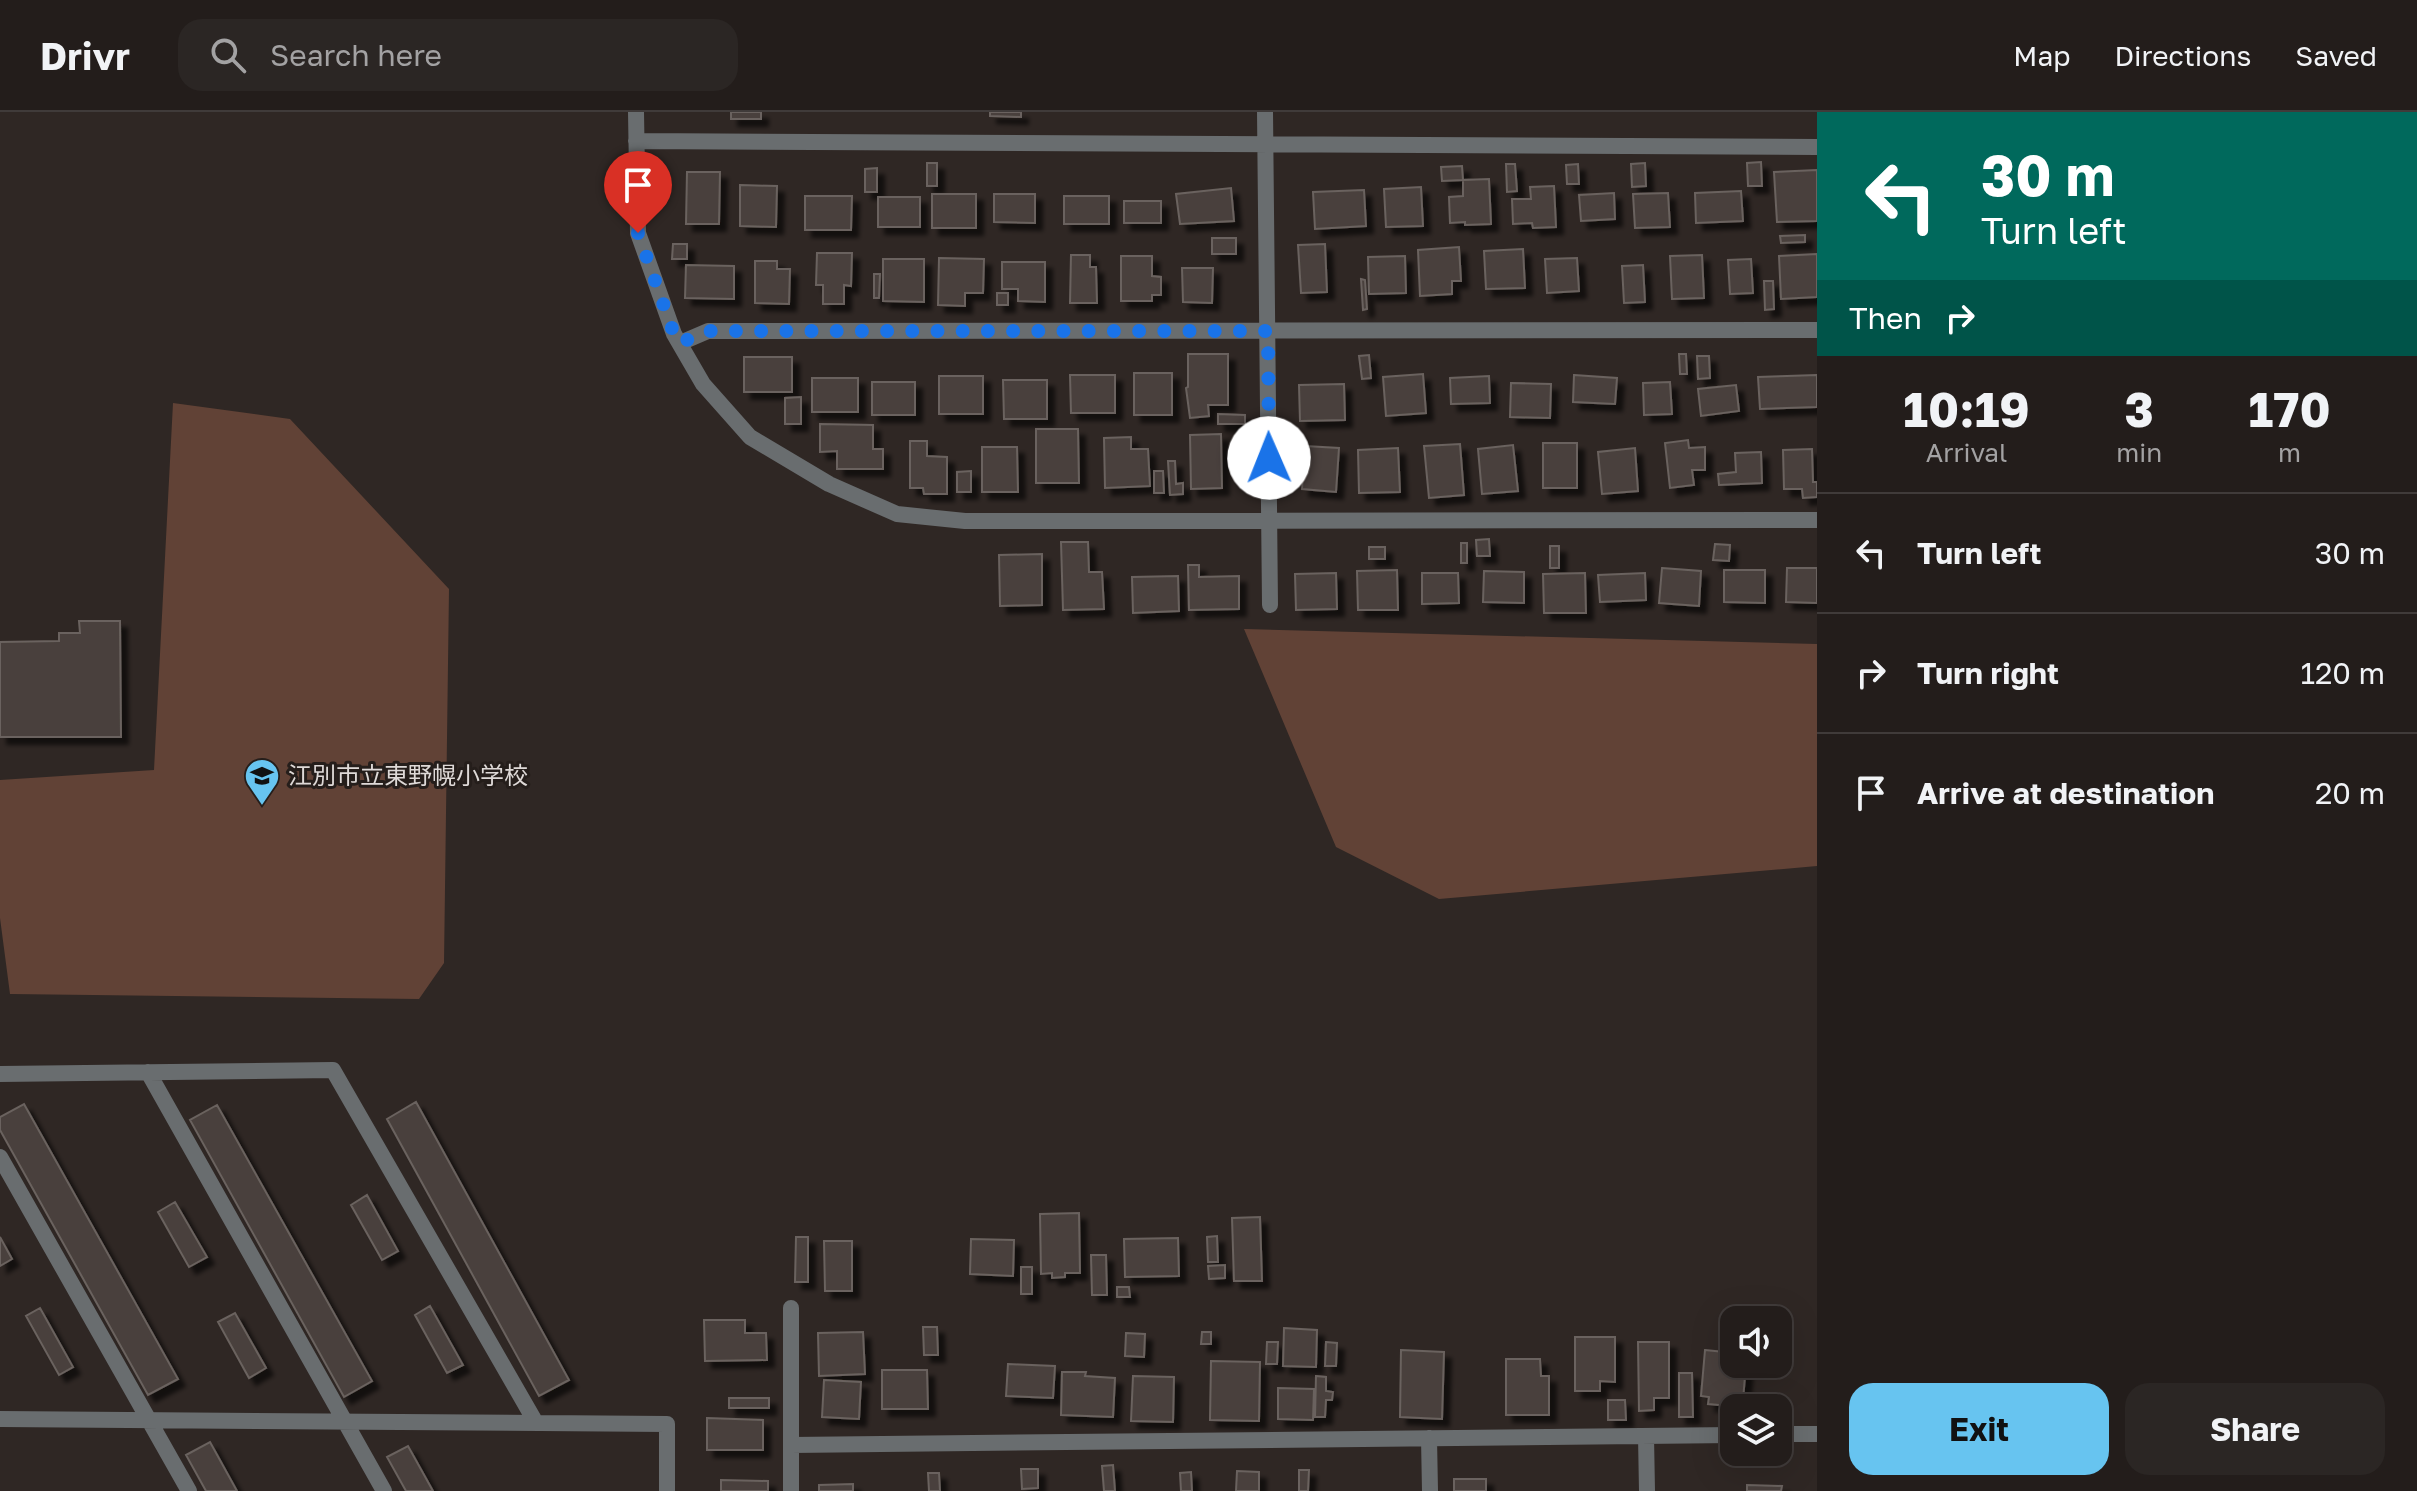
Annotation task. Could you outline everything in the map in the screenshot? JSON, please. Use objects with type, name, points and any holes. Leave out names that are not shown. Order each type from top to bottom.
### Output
[{"type":"street","points":[[636,112],[638,233],[674,334],[703,384],[750,437],[829,484],[897,514],[965,521],[1817,520]]},
{"type":"street","points":[[1265,112],[1270,605]]},
{"type":"street","points":[[636,141],[1817,147]]},
{"type":"street","points":[[680,343],[708,331],[1817,330]]},
{"type":"street","points":[[0,1074],[333,1070],[536,1423]]},
{"type":"street","points":[[148,1072],[384,1491]]},
{"type":"street","points":[[0,1157],[189,1491]]},
{"type":"street","points":[[791,1308],[791,1491]]},
{"type":"street","points":[[0,1419],[667,1424],[667,1491]]},
{"type":"street","points":[[1792,1434],[1817,1434]]},
{"type":"street","points":[[791,1445],[1720,1435]]},
{"type":"street","points":[[1646,1436],[1647,1491]]},
{"type":"street","points":[[1429,1438],[1430,1491]]},
{"type":"shaded area","points":[[173,403],[290,419],[449,589],[444,963],[419,999],[10,994],[0,918],[0,780],[154,770]]},
{"type":"shaded area","points":[[1244,629],[1817,644],[1817,866],[1439,899],[1336,847]]},
{"type":"building","points":[[731,112],[761,112],[761,119],[731,119]]},
{"type":"building","points":[[990,112],[1021,112],[1021,117],[990,116]]},
{"type":"building","points":[[1761,162],[1762,186],[1748,186],[1747,163]]},
{"type":"building","points":[[927,163],[937,163],[937,186],[927,186]]},
{"type":"building","points":[[1645,163],[1646,186],[1632,187],[1631,164]]},
{"type":"building","points":[[1506,164],[1515,164],[1517,191],[1507,192]]},
{"type":"building","points":[[1578,164],[1579,184],[1567,184],[1566,165]]},
{"type":"building","points":[[1462,166],[1463,180],[1442,181],[1441,167]]},
{"type":"building","points":[[877,168],[877,192],[865,192],[865,169]]},
{"type":"building","points":[[1817,170],[1817,221],[1777,222],[1774,172]]},
{"type":"building","points":[[687,172],[720,172],[719,224],[686,224]]},
{"type":"building","points":[[1489,179],[1491,224],[1450,223],[1449,197],[1463,196],[1463,180]]},
{"type":"building","points":[[740,185],[777,186],[776,227],[740,226]]},
{"type":"building","points":[[1554,186],[1556,227],[1533,228],[1532,223],[1513,224],[1512,199],[1531,199],[1530,187]]},
{"type":"building","points":[[1421,187],[1423,226],[1386,227],[1384,189]]},
{"type":"building","points":[[1231,188],[1234,221],[1180,224],[1176,194]]},
{"type":"building","points":[[1364,190],[1366,226],[1315,229],[1313,192]]},
{"type":"building","points":[[1741,191],[1743,221],[1696,223],[1695,193]]},
{"type":"building","points":[[1614,193],[1615,219],[1581,221],[1579,195]]},
{"type":"building","points":[[1668,193],[1670,227],[1635,228],[1633,194]]},
{"type":"building","points":[[932,194],[976,194],[976,228],[932,228]]},
{"type":"building","points":[[994,194],[1035,194],[1035,223],[994,222]]},
{"type":"building","points":[[805,196],[852,196],[851,230],[805,230]]},
{"type":"building","points":[[1064,196],[1109,196],[1109,224],[1064,224]]},
{"type":"building","points":[[878,197],[920,197],[920,227],[878,227]]},
{"type":"building","points":[[1124,201],[1161,201],[1161,223],[1124,223]]},
{"type":"building","points":[[1805,235],[1805,242],[1781,243],[1780,236]]},
{"type":"building","points":[[1212,238],[1236,238],[1236,254],[1212,254]]},
{"type":"building","points":[[673,244],[687,244],[687,259],[672,259]]},
{"type":"building","points":[[1325,244],[1327,292],[1301,293],[1298,245]]},
{"type":"building","points":[[1459,247],[1461,281],[1452,281],[1452,294],[1420,296],[1418,250]]},
{"type":"building","points":[[1523,249],[1525,288],[1486,289],[1484,251]]},
{"type":"building","points":[[817,253],[852,253],[851,286],[844,285],[844,304],[823,304],[823,285],[816,285]]},
{"type":"building","points":[[1817,254],[1817,297],[1781,299],[1779,256]]},
{"type":"building","points":[[1071,255],[1090,255],[1090,267],[1096,267],[1097,303],[1070,303]]},
{"type":"building","points":[[1702,255],[1704,298],[1672,299],[1670,256]]},
{"type":"building","points":[[1121,256],[1152,256],[1152,276],[1161,277],[1161,295],[1152,295],[1152,301],[1121,301]]},
{"type":"building","points":[[1405,256],[1406,293],[1369,294],[1368,257]]},
{"type":"building","points":[[939,258],[984,259],[983,293],[965,293],[965,306],[938,305]]},
{"type":"building","points":[[1577,258],[1579,291],[1547,293],[1545,259]]},
{"type":"building","points":[[883,259],[924,259],[924,302],[883,301]]},
{"type":"building","points":[[1751,259],[1753,293],[1730,294],[1728,260]]},
{"type":"building","points":[[755,261],[777,261],[777,269],[790,269],[789,304],[755,303]]},
{"type":"building","points":[[1002,262],[1045,262],[1045,302],[1018,301],[1018,289],[1002,289]]},
{"type":"building","points":[[686,265],[734,266],[734,299],[685,298]]},
{"type":"building","points":[[1643,265],[1645,302],[1624,303],[1622,266]]},
{"type":"building","points":[[1182,268],[1213,268],[1212,303],[1183,302]]},
{"type":"building","points":[[874,274],[880,274],[879,298],[874,298]]},
{"type":"building","points":[[1361,279],[1365,280],[1367,309],[1363,310]]},
{"type":"building","points":[[1764,281],[1773,281],[1774,309],[1765,310]]},
{"type":"building","points":[[997,293],[1008,293],[1008,305],[997,305]]},
{"type":"building","points":[[1188,354],[1228,354],[1228,405],[1208,405],[1209,416],[1190,418],[1186,388]]},
{"type":"building","points":[[1679,354],[1686,354],[1687,374],[1680,374]]},
{"type":"building","points":[[1369,355],[1371,378],[1362,379],[1359,356]]},
{"type":"building","points":[[1697,356],[1709,356],[1710,378],[1698,379]]},
{"type":"building","points":[[744,357],[792,357],[792,392],[744,392]]},
{"type":"building","points":[[1134,373],[1172,373],[1172,415],[1134,415]]},
{"type":"building","points":[[1423,374],[1426,413],[1386,416],[1383,377]]},
{"type":"building","points":[[1070,375],[1115,375],[1115,413],[1071,413]]},
{"type":"building","points":[[1574,375],[1617,378],[1615,404],[1573,402]]},
{"type":"building","points":[[1817,375],[1817,407],[1760,409],[1758,377]]},
{"type":"building","points":[[939,376],[983,376],[983,414],[939,414]]},
{"type":"building","points":[[1489,376],[1490,403],[1451,404],[1450,378]]},
{"type":"building","points":[[812,378],[858,378],[858,412],[812,412]]},
{"type":"building","points":[[1003,380],[1047,380],[1047,419],[1004,419]]},
{"type":"building","points":[[872,382],[915,382],[915,415],[872,415]]},
{"type":"building","points":[[1670,382],[1672,414],[1644,415],[1643,383]]},
{"type":"building","points":[[1511,383],[1551,384],[1550,418],[1510,417]]},
{"type":"building","points":[[1344,384],[1345,420],[1300,421],[1299,385]]},
{"type":"building","points":[[1736,385],[1739,411],[1701,416],[1698,389]]},
{"type":"building","points":[[801,397],[801,424],[785,424],[785,398]]},
{"type":"building","points":[[1218,414],[1245,415],[1245,424],[1218,424]]},
{"type":"building","points":[[820,424],[873,425],[873,449],[883,449],[883,469],[837,469],[837,451],[820,452]]},
{"type":"building","points":[[1036,429],[1078,429],[1079,483],[1036,483]]},
{"type":"building","points":[[1221,434],[1222,488],[1191,489],[1190,435]]},
{"type":"building","points":[[1131,437],[1131,449],[1148,449],[1150,486],[1105,488],[1104,438]]},
{"type":"building","points":[[1688,440],[1689,448],[1705,447],[1705,470],[1692,470],[1694,485],[1670,488],[1665,443]]},
{"type":"building","points":[[910,441],[927,441],[927,456],[947,457],[947,494],[924,494],[923,488],[910,488]]},
{"type":"building","points":[[1543,443],[1577,443],[1577,488],[1543,488]]},
{"type":"building","points":[[1460,444],[1464,495],[1429,498],[1424,446]]},
{"type":"building","points":[[1513,445],[1518,491],[1482,494],[1478,449]]},
{"type":"building","points":[[1305,446],[1339,448],[1336,492],[1302,489]]},
{"type":"building","points":[[982,447],[1017,447],[1018,492],[982,492]]},
{"type":"building","points":[[1398,448],[1400,492],[1359,493],[1358,450]]},
{"type":"building","points":[[1635,448],[1638,491],[1602,494],[1598,452]]},
{"type":"building","points":[[1812,449],[1813,482],[1817,482],[1817,497],[1803,498],[1802,489],[1784,489],[1783,450]]},
{"type":"building","points":[[1761,452],[1762,483],[1719,485],[1718,474],[1736,472],[1735,453]]},
{"type":"building","points":[[1168,461],[1175,461],[1176,484],[1183,483],[1183,494],[1170,495]]},
{"type":"building","points":[[971,471],[971,492],[957,492],[957,472]]},
{"type":"building","points":[[1154,471],[1163,471],[1164,493],[1154,493]]},
{"type":"building","points":[[1489,539],[1490,556],[1477,556],[1476,540]]},
{"type":"building","points":[[1061,542],[1088,542],[1089,572],[1102,572],[1104,609],[1063,610]]},
{"type":"building","points":[[1461,543],[1467,543],[1467,563],[1461,563]]},
{"type":"building","points":[[1715,544],[1730,545],[1729,561],[1713,560]]},
{"type":"building","points":[[1550,546],[1559,546],[1559,568],[1550,568]]},
{"type":"building","points":[[1369,547],[1385,547],[1385,559],[1369,559]]},
{"type":"building","points":[[1042,554],[1042,605],[1000,606],[999,555]]},
{"type":"building","points":[[1188,565],[1199,565],[1199,577],[1239,576],[1239,609],[1189,610]]},
{"type":"building","points":[[1662,568],[1701,571],[1699,606],[1659,603]]},
{"type":"building","points":[[1787,568],[1817,568],[1817,603],[1786,602]]},
{"type":"building","points":[[1397,570],[1398,610],[1358,610],[1357,571]]},
{"type":"building","points":[[1724,570],[1765,570],[1765,603],[1724,602]]},
{"type":"building","points":[[1484,571],[1524,572],[1524,603],[1483,602]]},
{"type":"building","points":[[1336,573],[1337,609],[1296,610],[1295,574]]},
{"type":"building","points":[[1422,573],[1458,573],[1459,603],[1422,604]]},
{"type":"building","points":[[1585,573],[1586,613],[1544,613],[1543,574]]},
{"type":"building","points":[[1645,573],[1646,600],[1600,602],[1598,575]]},
{"type":"building","points":[[1178,576],[1179,611],[1133,613],[1132,577]]},
{"type":"building","points":[[79,621],[120,621],[121,737],[0,737],[0,642],[59,641],[59,633],[80,633]]},
{"type":"building","points":[[416,1102],[569,1380],[539,1396],[387,1119]]},
{"type":"building","points":[[24,1104],[178,1379],[148,1395],[0,1130],[0,1117]]},
{"type":"building","points":[[217,1105],[372,1381],[344,1397],[190,1120]]},
{"type":"building","points":[[367,1195],[398,1251],[382,1260],[351,1205]]},
{"type":"building","points":[[175,1202],[207,1257],[189,1267],[158,1212]]},
{"type":"building","points":[[1079,1213],[1080,1273],[1065,1273],[1065,1277],[1052,1278],[1052,1273],[1041,1274],[1040,1214]]},
{"type":"building","points":[[1260,1217],[1262,1281],[1234,1281],[1232,1218]]},
{"type":"building","points":[[1217,1236],[1218,1262],[1208,1262],[1207,1237]]},
{"type":"building","points":[[0,1237],[12,1259],[0,1266]]},
{"type":"building","points":[[796,1237],[808,1237],[808,1282],[795,1282]]},
{"type":"building","points":[[1178,1238],[1179,1276],[1125,1277],[1124,1239]]},
{"type":"building","points":[[971,1239],[1014,1240],[1013,1276],[970,1274]]},
{"type":"building","points":[[824,1241],[852,1241],[852,1291],[825,1291]]},
{"type":"building","points":[[1091,1255],[1106,1255],[1107,1295],[1092,1295]]},
{"type":"building","points":[[1225,1265],[1225,1278],[1209,1279],[1208,1266]]},
{"type":"building","points":[[1021,1267],[1032,1267],[1032,1294],[1021,1294]]},
{"type":"building","points":[[1117,1287],[1129,1287],[1130,1297],[1117,1297]]},
{"type":"building","points":[[430,1306],[463,1365],[447,1373],[415,1315]]},
{"type":"building","points":[[40,1308],[73,1367],[59,1375],[26,1316]]},
{"type":"building","points":[[235,1313],[266,1368],[249,1378],[218,1322]]},
{"type":"building","points":[[704,1320],[745,1320],[745,1333],[766,1333],[767,1360],[705,1361]]},
{"type":"building","points":[[923,1327],[937,1327],[938,1355],[924,1355]]},
{"type":"building","points":[[1284,1328],[1317,1330],[1316,1367],[1283,1366]]},
{"type":"building","points":[[863,1332],[865,1374],[819,1376],[818,1333]]},
{"type":"building","points":[[1202,1332],[1211,1332],[1211,1344],[1201,1344]]},
{"type":"building","points":[[1126,1333],[1145,1334],[1144,1357],[1125,1356]]},
{"type":"building","points":[[1575,1337],[1615,1337],[1615,1382],[1600,1381],[1600,1391],[1575,1391]]},
{"type":"building","points":[[1267,1342],[1278,1342],[1277,1364],[1266,1364]]},
{"type":"building","points":[[1326,1342],[1337,1343],[1336,1366],[1325,1366]]},
{"type":"building","points":[[1638,1342],[1669,1342],[1669,1398],[1654,1398],[1654,1410],[1639,1411]]},
{"type":"building","points":[[1401,1350],[1444,1352],[1442,1419],[1400,1417]]},
{"type":"building","points":[[1705,1350],[1720,1352],[1720,1378],[1745,1378],[1744,1394],[1720,1394],[1720,1405],[1708,1404],[1709,1397],[1701,1396]]},
{"type":"building","points":[[1506,1359],[1540,1359],[1541,1376],[1549,1376],[1549,1415],[1506,1415]]},
{"type":"building","points":[[1211,1361],[1260,1362],[1259,1421],[1210,1420]]},
{"type":"building","points":[[1008,1364],[1055,1366],[1053,1398],[1006,1396]]},
{"type":"building","points":[[882,1370],[927,1370],[928,1409],[882,1409]]},
{"type":"building","points":[[1062,1372],[1086,1372],[1085,1376],[1115,1378],[1113,1417],[1061,1415]]},
{"type":"building","points":[[1679,1373],[1692,1373],[1693,1417],[1679,1417]]},
{"type":"building","points":[[1133,1376],[1174,1377],[1173,1422],[1131,1421]]},
{"type":"building","points":[[1316,1376],[1326,1377],[1326,1391],[1333,1392],[1332,1400],[1326,1400],[1325,1417],[1315,1417]]},
{"type":"building","points":[[824,1380],[861,1382],[859,1419],[822,1417]]},
{"type":"building","points":[[1278,1388],[1314,1389],[1313,1420],[1278,1419]]},
{"type":"building","points":[[729,1398],[769,1398],[769,1408],[729,1408]]},
{"type":"building","points":[[1608,1400],[1625,1400],[1626,1420],[1608,1420]]},
{"type":"building","points":[[707,1418],[763,1420],[763,1450],[707,1450]]},
{"type":"building","points":[[210,1442],[237,1491],[206,1491],[186,1455]]},
{"type":"building","points":[[408,1446],[433,1491],[406,1491],[387,1457]]},
{"type":"building","points":[[1113,1465],[1115,1491],[1104,1491],[1102,1466]]},
{"type":"building","points":[[1021,1469],[1038,1469],[1038,1488],[1022,1489]]},
{"type":"building","points":[[1299,1470],[1309,1470],[1308,1491],[1299,1491]]},
{"type":"building","points":[[1237,1471],[1259,1472],[1259,1491],[1236,1491]]},
{"type":"building","points":[[1191,1472],[1192,1491],[1181,1491],[1180,1473]]},
{"type":"building","points":[[928,1473],[939,1473],[940,1491],[929,1491]]},
{"type":"building","points":[[1454,1479],[1486,1479],[1486,1491],[1454,1491]]},
{"type":"building","points":[[721,1480],[768,1481],[768,1491],[721,1491]]},
{"type":"building","points":[[853,1484],[853,1491],[819,1491],[819,1485]]},
{"type":"building","points":[[1747,1485],[1782,1486],[1781,1491],[1747,1491]]},
{"type":"place","name":"江別市立東野幌小学校","points":[[262,807]]},
{"type":"route","points":[[638,233],[680,343],[708,331],[1268,331],[1269,458]]}]
